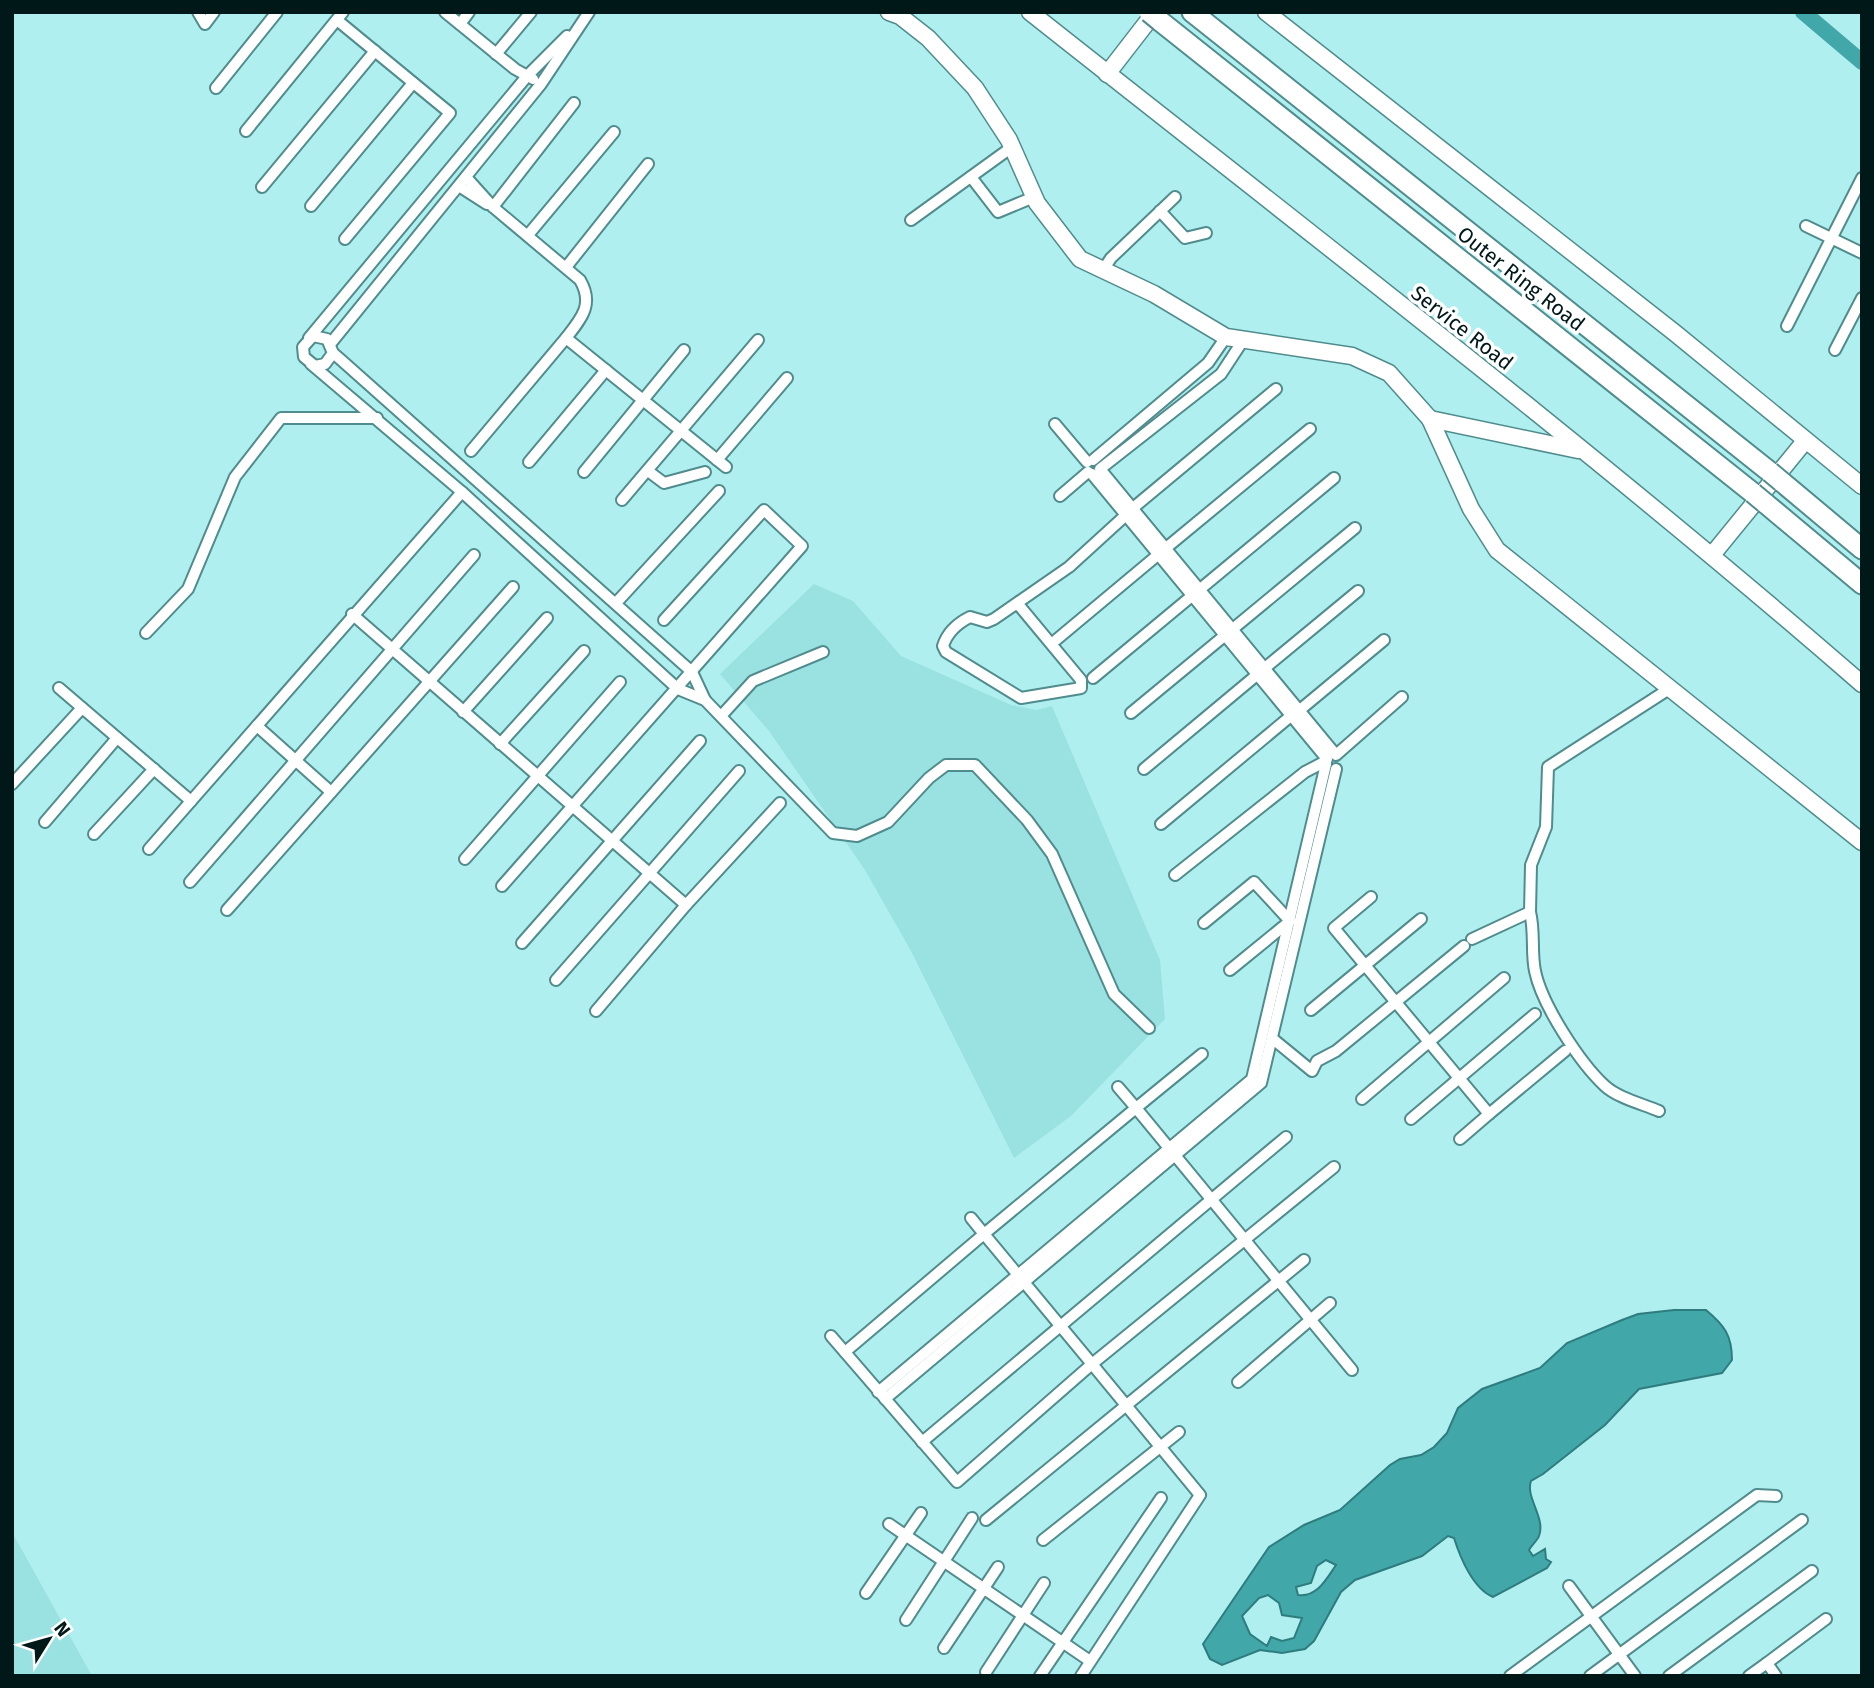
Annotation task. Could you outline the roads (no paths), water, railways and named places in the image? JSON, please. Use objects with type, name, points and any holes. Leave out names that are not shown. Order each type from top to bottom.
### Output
[{"type":"highway","name":"Outer Ring Road","points":[[1192,12],[1776,477],[1862,549]]},
{"type":"highway","name":"Outer Ring Road","points":[[1155,15],[1759,498],[1862,584]]},
{"type":"main road","points":[[889,12],[900,16],[928,38],[975,88],[1012,147],[1034,197],[1080,259],[1154,294],[1226,337],[1242,342],[1352,356],[1389,373],[1430,418],[1471,509],[1497,550],[1862,842]]},
{"type":"main road","name":"Service Road","points":[[1030,12],[1584,451],[1712,555],[1862,684]]},
{"type":"main road","points":[[1266,12],[1569,249],[1862,486]]},
{"type":"main road","points":[[1107,74],[1155,15]]},
{"type":"main road","points":[[1430,418],[1584,451]]},
{"type":"main road","points":[[1712,555],[1805,441]]},
{"type":"street","points":[[198,12],[205,24],[214,12]]},
{"type":"street","points":[[216,88],[277,12]]},
{"type":"street","points":[[445,12],[496,54],[541,85]]},
{"type":"street","points":[[460,24],[469,12]]},
{"type":"street","points":[[496,54],[530,12]]},
{"type":"street","points":[[311,364],[325,364],[332,348],[398,262],[541,85],[589,12]]},
{"type":"street","points":[[246,131],[340,16],[375,51],[450,113],[345,239]]},
{"type":"street","points":[[581,22],[528,75],[308,339],[303,352],[311,364],[462,492],[678,689],[705,700],[722,715],[833,833],[858,836],[888,822],[929,778],[946,765],[975,765],[1027,820],[1052,854],[1114,994],[1149,1028]]},
{"type":"street","points":[[262,187],[375,51]]},
{"type":"street","points":[[311,206],[413,83]]},
{"type":"street","points":[[493,206],[574,103]]},
{"type":"street","points":[[528,235],[614,132]]},
{"type":"street","points":[[911,220],[1012,147]]},
{"type":"street","points":[[567,266],[648,164]]},
{"type":"street","points":[[450,168],[567,266],[586,290],[586,314],[471,450]]},
{"type":"street","points":[[971,177],[998,212],[1034,197]]},
{"type":"street","points":[[1787,326],[1862,178]]},
{"type":"street","points":[[1103,270],[1111,258],[1175,197]]},
{"type":"street","points":[[1160,211],[1185,238],[1206,233]]},
{"type":"street","points":[[1806,226],[1862,253]]},
{"type":"street","points":[[383,250],[398,262]]},
{"type":"street","points":[[1835,350],[1862,298]]},
{"type":"street","points":[[308,339],[323,337],[332,348],[589,578],[692,672],[705,700]]},
{"type":"street","points":[[1060,496],[1208,363],[1226,337]]},
{"type":"street","points":[[566,338],[722,464],[787,378]]},
{"type":"street","points":[[622,500],[758,341]]},
{"type":"street","points":[[1092,467],[1221,374],[1242,342]]},
{"type":"street","points":[[584,472],[684,350]]},
{"type":"street","points":[[529,461],[606,370]]},
{"type":"street","points":[[1017,603],[1081,680],[1080,688],[1025,699],[944,649],[948,635],[970,617],[990,621],[1069,567],[1129,511],[1276,389]]},
{"type":"street","points":[[146,633],[188,589],[235,477],[281,418],[377,418]]},
{"type":"street","points":[[881,1395],[1172,1153],[1261,1083],[1273,1039],[1330,762],[1296,712],[1055,424]]},
{"type":"street","points":[[1056,640],[1310,429]]},
{"type":"street","points":[[648,471],[664,484],[705,472]]},
{"type":"street","points":[[1093,678],[1334,478]]},
{"type":"street","points":[[616,603],[719,491]]},
{"type":"street","points":[[149,849],[352,614],[462,492]]},
{"type":"street","points":[[502,886],[802,547],[764,510],[664,620]]},
{"type":"street","points":[[1131,713],[1355,528]]},
{"type":"street","points":[[190,882],[474,555]]},
{"type":"street","points":[[575,595],[589,578]]},
{"type":"street","points":[[226,910],[513,587]]},
{"type":"street","points":[[1144,769],[1358,591]]},
{"type":"street","points":[[352,614],[686,905]]},
{"type":"street","points":[[463,712],[547,618]]},
{"type":"street","points":[[1161,824],[1384,640]]},
{"type":"street","points":[[499,744],[584,651]]},
{"type":"street","points":[[722,715],[753,681],[823,652]]},
{"type":"street","points":[[465,859],[620,682]]},
{"type":"street","points":[[59,688],[191,801]]},
{"type":"street","points":[[1659,1111],[1607,1088],[1568,1038],[1544,996],[1535,970],[1531,865],[1546,827],[1548,766],[1669,689]]},
{"type":"street","points":[[1175,875],[1305,772],[1330,762],[1402,697]]},
{"type":"street","points":[[12,784],[82,708]]},
{"type":"street","points":[[257,726],[331,792]]},
{"type":"street","points":[[45,822],[117,738]]},
{"type":"street","points":[[522,943],[701,741]]},
{"type":"street","points":[[1172,1153],[1255,1074],[1330,762]]},
{"type":"street","points":[[94,834],[154,769]]},
{"type":"street","points":[[556,980],[739,771]]},
{"type":"street","points":[[596,1011],[686,905],[780,803]]},
{"type":"street","points":[[1204,923],[1254,882],[1258,882],[1290,921]]},
{"type":"street","points":[[1371,897],[1335,928],[1489,1114]]},
{"type":"street","points":[[1273,1039],[1312,1071],[1317,1061],[1336,1051],[1468,942],[1531,912]]},
{"type":"street","points":[[1311,1010],[1421,919]]},
{"type":"street","points":[[1230,970],[1290,921]]},
{"type":"street","points":[[1362,1099],[1504,978]]},
{"type":"street","points":[[1411,1119],[1535,1014]]},
{"type":"street","points":[[1460,1139],[1565,1051]]},
{"type":"street","points":[[845,1352],[1202,1054]]},
{"type":"street","points":[[1118,1087],[1352,1370]]},
{"type":"street","points":[[922,1442],[1286,1137]]},
{"type":"street","points":[[831,1336],[957,1482],[1091,1364],[1334,1167]]},
{"type":"street","points":[[971,1218],[1200,1495],[1081,1676]]},
{"type":"street","points":[[986,1520],[1304,1260]]},
{"type":"street","points":[[1238,1382],[1330,1303]]},
{"type":"street","points":[[1043,1540],[1179,1432]]},
{"type":"street","points":[[1510,1676],[1757,1495],[1776,1496]]},
{"type":"street","points":[[1040,1676],[1161,1499]]},
{"type":"street","points":[[866,1592],[920,1513]]},
{"type":"street","points":[[906,1620],[972,1518]]},
{"type":"street","points":[[1590,1676],[1802,1521]]},
{"type":"street","points":[[889,1524],[1090,1661]]},
{"type":"street","points":[[944,1648],[998,1567]]},
{"type":"street","points":[[1669,1676],[1812,1571]]},
{"type":"street","points":[[986,1672],[1044,1583]]},
{"type":"street","points":[[1569,1586],[1635,1676]]},
{"type":"street","points":[[1749,1676],[1826,1619]]},
{"type":"street","points":[[1766,1663],[1776,1676]]},
{"type":"waterway","points":[[1803,12],[1862,62]]}]
